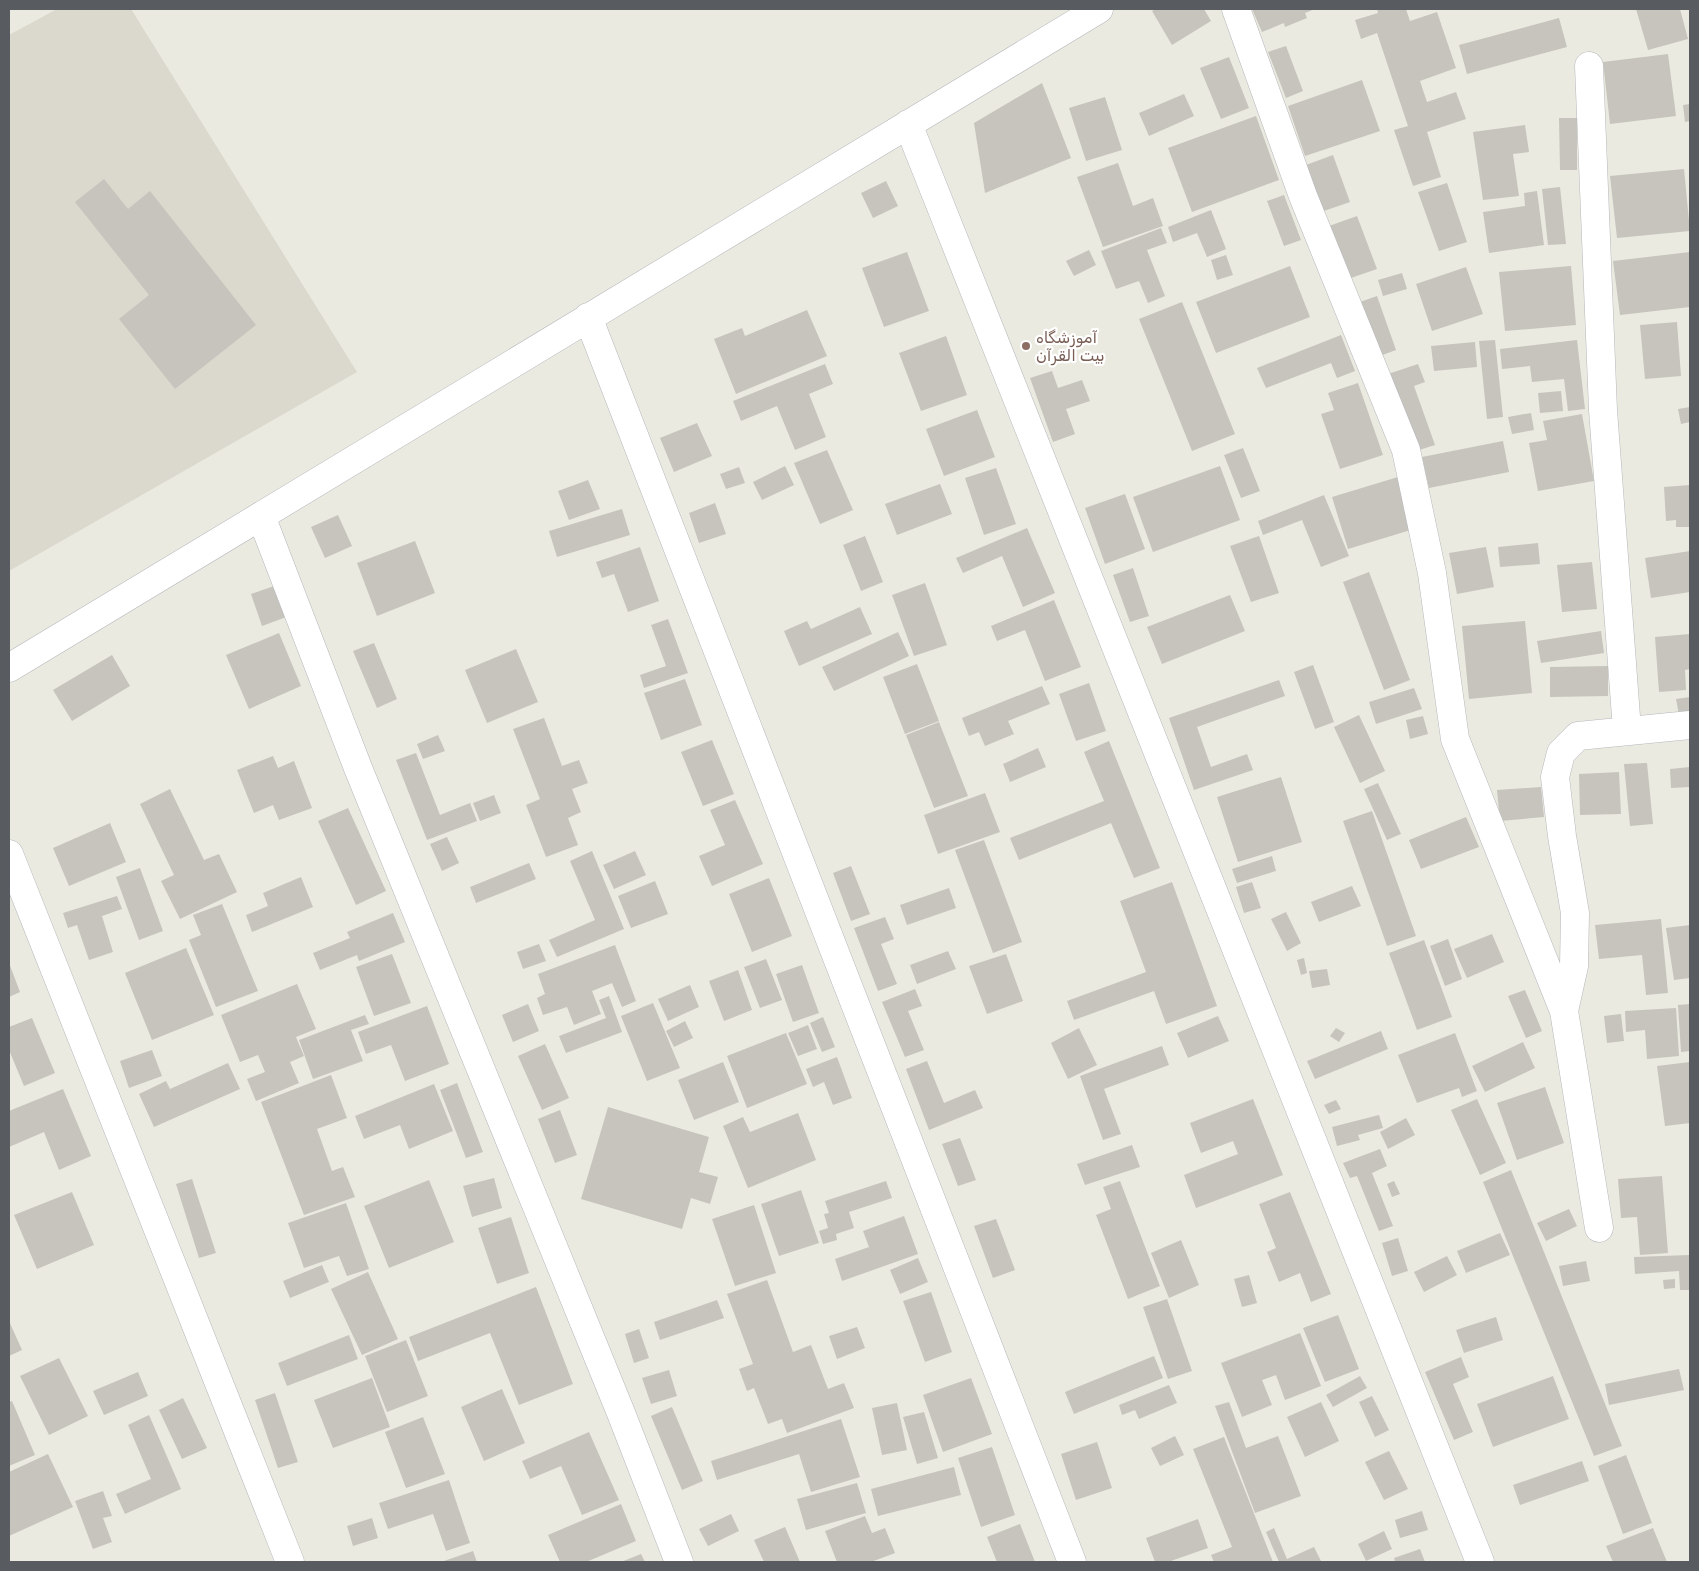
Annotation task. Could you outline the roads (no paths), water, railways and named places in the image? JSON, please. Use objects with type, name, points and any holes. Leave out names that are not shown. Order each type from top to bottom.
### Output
[{"type":"street","points":[[9,668],[1099,9]]},
{"type":"street","points":[[1236,9],[1303,196],[1406,450],[1432,574],[1455,739],[1564,1011],[1599,1228]]},
{"type":"street","points":[[1589,66],[1603,410],[1627,730]]},
{"type":"street","points":[[908,124],[1480,1562]]},
{"type":"street","points":[[588,317],[1072,1562]]},
{"type":"street","points":[[261,516],[358,768],[621,1413],[678,1562]]},
{"type":"street","points":[[1564,1011],[1574,966],[1575,913],[1562,836],[1555,777],[1562,753],[1578,736],[1690,725]]},
{"type":"street","points":[[9,854],[290,1562]]},
{"type":"place","name":"آموزشگاه بیت القرآن","points":[[1026,346]]}]
